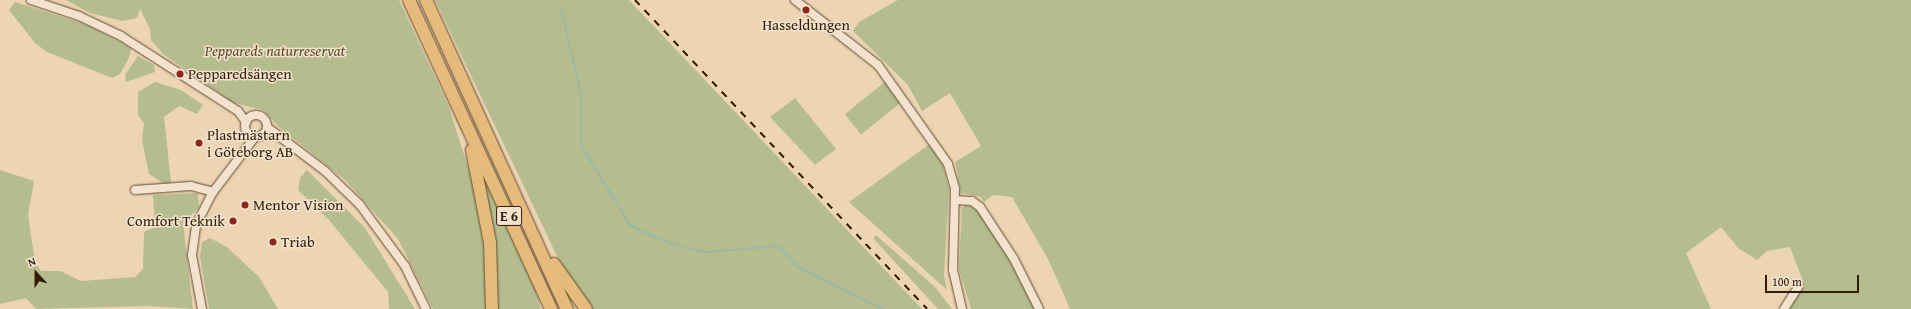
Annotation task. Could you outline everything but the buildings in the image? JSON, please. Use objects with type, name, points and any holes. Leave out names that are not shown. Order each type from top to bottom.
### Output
[{"type":"highway","name":"E 6","points":[[409,0],[465,124],[552,309]]},
{"type":"highway","name":"E 6","points":[[426,0],[567,309]]},
{"type":"highway","points":[[465,124],[490,243],[492,309]]},
{"type":"highway","points":[[527,223],[586,309]]},
{"type":"street","points":[[30,0],[116,34],[238,111],[264,117],[267,127],[284,142],[325,171],[360,205],[405,266],[426,309]]},
{"type":"street","points":[[795,0],[866,55],[897,88],[948,164],[956,200],[953,270],[962,309]]},
{"type":"street","points":[[202,309],[192,249],[196,225],[213,192],[238,154],[247,131],[246,122],[238,111]]},
{"type":"street","points":[[246,122],[253,115]]},
{"type":"street","points":[[238,154],[267,127]]},
{"type":"street","points":[[247,131],[258,136],[284,142]]},
{"type":"street","points":[[135,190],[191,186],[213,192]]},
{"type":"street","points":[[956,200],[972,201],[980,207],[1014,259],[1039,309]]},
{"type":"street","points":[[1784,309],[1799,286]]},
{"type":"green space","name":"Peppareds naturreservat","points":[[66,0],[399,0],[449,107],[480,206],[487,255],[488,309],[433,309],[398,239],[345,180],[280,128],[263,110],[234,103],[163,54],[151,40],[150,29],[140,9],[137,18],[122,21],[90,13]]},
{"type":"green space","points":[[435,0],[629,0],[922,309],[592,309],[565,273]]},
{"type":"green space","points":[[898,0],[1911,0],[1911,309],[1788,309],[1805,286],[1790,247],[1767,251],[1757,260],[1738,248],[1721,227],[1686,253],[1711,309],[1070,309],[1049,261],[1012,197],[993,195],[984,202],[981,197],[961,193],[955,162],[981,146],[950,93],[922,111],[908,85],[853,31],[859,22]]},
{"type":"green space","points":[[15,2],[90,26],[131,48],[129,58],[120,74],[112,78],[47,52],[35,43],[9,10]]},
{"type":"green space","points":[[138,56],[154,65],[155,72],[126,82],[125,75]]},
{"type":"green space","points":[[886,81],[902,101],[861,135],[845,114]]},
{"type":"green space","points":[[155,82],[181,90],[203,105],[197,114],[179,106],[164,117],[171,183],[166,185],[149,174],[142,140],[144,123],[138,115],[138,92]]},
{"type":"green space","points":[[795,98],[836,149],[815,165],[770,117]]},
{"type":"green space","points":[[931,143],[942,162],[949,189],[944,276],[947,290],[849,202]]},
{"type":"green space","points":[[481,169],[535,288],[541,309],[497,309],[496,244]]},
{"type":"green space","points":[[0,170],[34,181],[28,215],[35,261],[41,271],[60,271],[81,281],[135,277],[143,269],[144,232],[155,227],[153,195],[198,193],[199,208],[183,222],[193,309],[148,306],[36,309],[26,298],[0,304]]},
{"type":"green space","points":[[307,170],[365,228],[415,309],[389,309],[388,292],[329,220],[298,190],[300,178]]},
{"type":"green space","points":[[967,205],[978,210],[1006,253],[1035,309],[971,309],[959,269],[962,208]]},
{"type":"green space","points":[[876,235],[936,288],[952,309],[938,309],[873,238]]},
{"type":"green space","points":[[210,238],[227,247],[259,277],[278,309],[209,309],[200,257],[202,242]]},
{"type":"waterway","points":[[561,8],[581,94],[581,145],[630,225],[669,243],[706,252],[779,246],[798,267],[883,309]]},
{"type":"railway","points":[[635,0],[927,309]]},
{"type":"place","name":"Hasseldungen","points":[[806,10]]},
{"type":"place","name":"Pepparedsängen","points":[[180,74]]},
{"type":"place","name":"Plastmästarn i Göteborg AB","points":[[199,143]]},
{"type":"place","name":"Mentor Vision","points":[[245,205]]},
{"type":"place","name":"Comfort Teknik","points":[[233,221]]},
{"type":"place","name":"Triab","points":[[273,242]]}]
